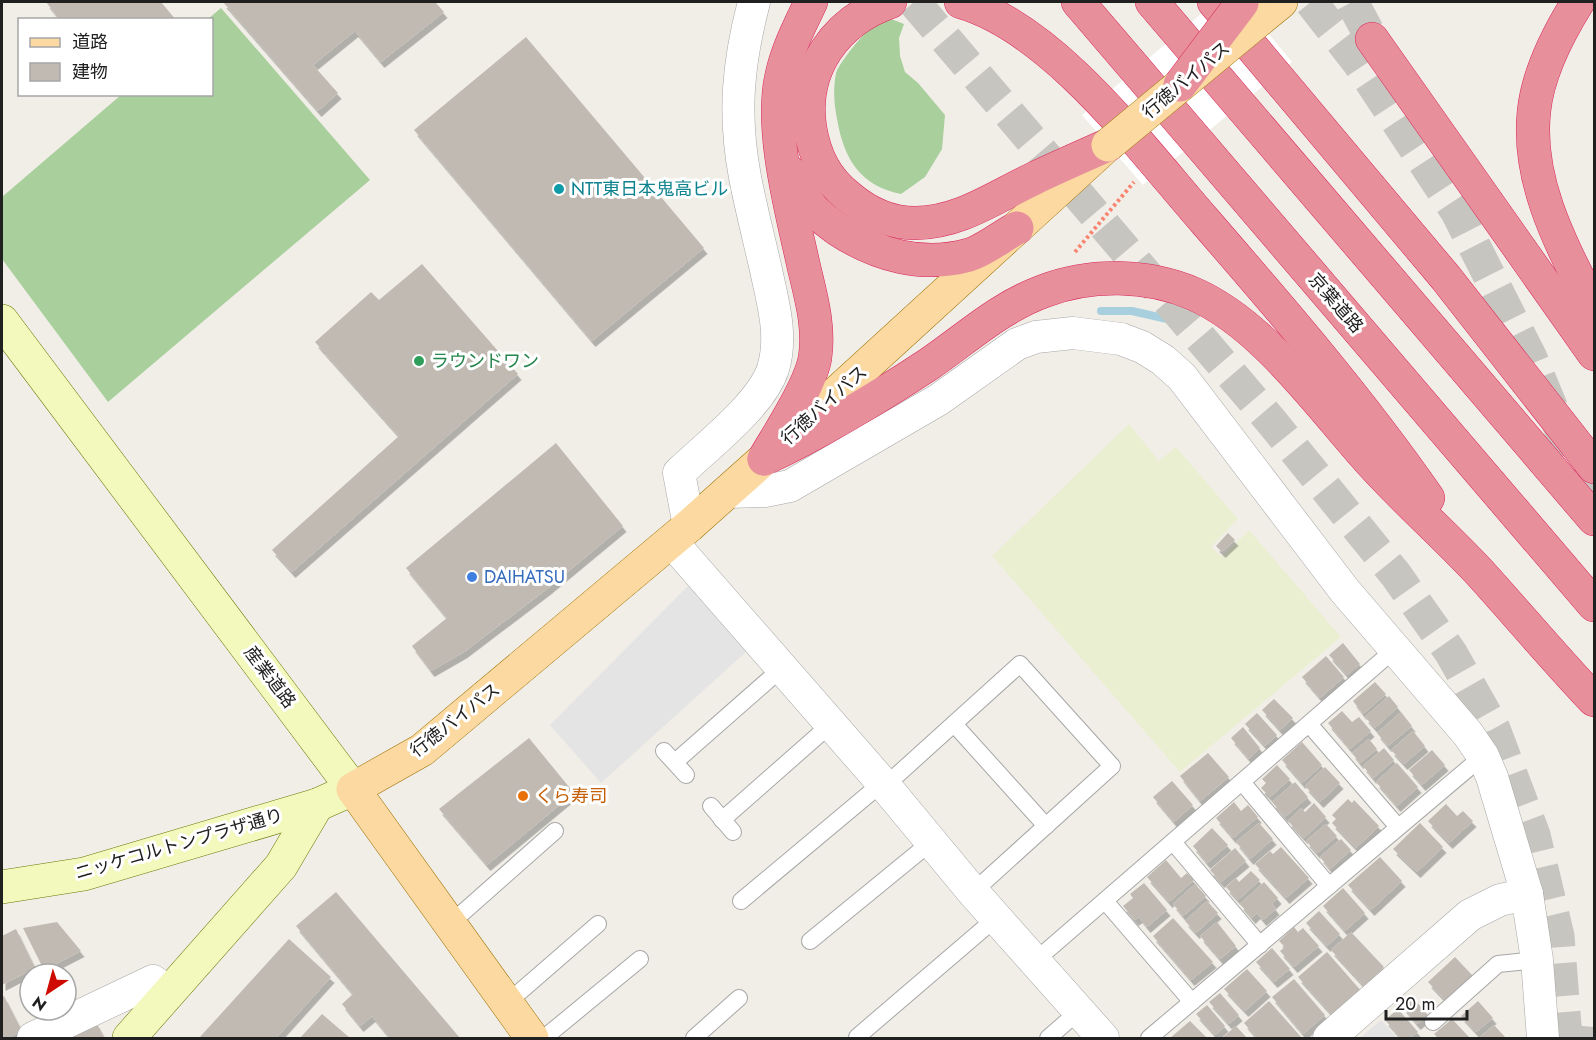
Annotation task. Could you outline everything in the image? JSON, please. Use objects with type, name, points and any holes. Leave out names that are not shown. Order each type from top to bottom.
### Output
[{"type":"highway","points":[[764,459],[809,377],[815,359],[817,338],[814,308],[792,216],[778,121],[782,75],[788,52],[811,2]]},
{"type":"highway","points":[[890,2],[855,18],[839,34],[823,54],[813,76],[809,98],[809,120],[818,160],[828,177],[858,205],[875,215],[894,221],[914,223],[937,221],[957,216],[1108,145]]},
{"type":"highway","points":[[961,2],[984,10],[1016,27],[1096,95],[1269,295],[1387,439],[1480,574]]},
{"type":"highway","points":[[1007,2],[1044,50]]},
{"type":"highway","name":"京葉道路","points":[[1078,2],[1594,605]]},
{"type":"highway","points":[[1152,2],[1594,519]]},
{"type":"highway","points":[[1578,2],[1554,45],[1542,76],[1534,109],[1532,138],[1535,166],[1544,200],[1566,256],[1594,309]]},
{"type":"highway","points":[[1180,85],[1248,5],[1402,224],[1594,467]]},
{"type":"highway","points":[[1372,39],[1594,354]]},
{"type":"highway","points":[[782,154],[798,187],[813,209],[849,237],[870,249],[892,256],[944,259],[970,254],[1017,228]]},
{"type":"highway","points":[[764,459],[805,440],[920,369],[990,318],[1017,302],[1073,282],[1134,278],[1165,284],[1195,294],[1257,337],[1291,370],[1368,459],[1480,574],[1594,700]]},
{"type":"main road","name":"行徳バイパス","points":[[353,789],[422,750],[680,533],[1108,145],[1180,85]]},
{"type":"main road","name":"産業道路","points":[[353,789],[532,1038]]},
{"type":"street","points":[[754,2],[741,62],[737,100],[738,131],[745,177],[776,317],[778,344],[773,370],[761,392],[679,473],[680,533],[782,668],[884,785],[972,892],[1103,1038]]},
{"type":"street","name":"産業道路","points":[[2,321],[353,789]]},
{"type":"street","points":[[727,492],[765,491],[790,486],[938,400],[1017,344],[1036,337],[1073,333],[1121,339],[1142,347],[1163,360],[1182,377],[1345,591],[1468,734],[1483,756],[1492,777],[1527,894],[1537,960],[1543,1038]]},
{"type":"street","name":"ニッケコルトンプラザ通り","points":[[2,887],[84,874],[317,805],[353,789]]},
{"type":"street","points":[[129,1038],[281,866],[317,805]]},
{"type":"street","points":[[1329,1038],[1470,915],[1500,900],[1527,894]]},
{"type":"street","points":[[33,1038],[153,981],[169,992]]},
{"type":"lane","points":[[1035,961],[1395,649]]},
{"type":"lane","points":[[741,901],[884,785],[1020,664],[1112,766],[972,892]]},
{"type":"lane","points":[[686,776],[670,757],[782,668]]},
{"type":"lane","points":[[711,806],[728,826],[831,724]]},
{"type":"lane","points":[[954,724],[1046,826]]},
{"type":"lane","points":[[1309,724],[1398,827]]},
{"type":"lane","points":[[1149,1038],[1483,756]]},
{"type":"lane","points":[[1242,782],[1329,886]]},
{"type":"lane","points":[[451,923],[555,831]]},
{"type":"lane","points":[[810,941],[931,842]]},
{"type":"lane","points":[[1173,842],[1260,945]]},
{"type":"lane","points":[[1105,901],[1192,1002]]},
{"type":"lane","points":[[857,1037],[996,918]]},
{"type":"lane","points":[[507,1003],[598,924]]},
{"type":"lane","points":[[544,1038],[640,959]]},
{"type":"lane","points":[[1433,1022],[1498,964],[1537,960]]},
{"type":"lane","points":[[694,1038],[739,998]]},
{"type":"lane","points":[[1048,1038],[1079,1011]]},
{"type":"path","points":[[1075,252],[1135,181]]},
{"type":"green space","points":[[221,8],[370,180],[108,402],[2,259],[2,197],[120,96],[213,96],[213,18],[209,18]]},
{"type":"green space","points":[[891,19],[904,24],[899,38],[900,56],[905,72],[918,83],[945,115],[942,149],[925,177],[901,194],[875,185],[856,168],[844,146],[835,102],[834,84],[836,73],[842,62],[870,28]]},
{"type":"green space","points":[[1129,424],[1159,461],[1176,447],[1238,519],[1211,547],[1222,557],[1249,530],[1341,637],[1180,772],[992,556]]},
{"type":"shaded area","points":[[690,584],[747,651],[601,783],[550,725]]},
{"type":"shaded area","points":[[1381,1020],[1397,1038],[1360,1038]]},
{"type":"pier","points":[[1215,2],[1242,2],[1292,62],[1143,185],[1082,115]]},
{"type":"building","points":[[46,2],[161,2],[174,18],[58,18]]},
{"type":"building","points":[[223,2],[435,2],[444,12],[381,62],[355,31],[313,65],[338,93],[318,111]]},
{"type":"building","name":"NTT東日本鬼高ビル","points":[[526,37],[704,248],[592,341],[414,130]]},
{"type":"building","points":[[422,264],[518,374],[292,572],[272,550],[399,436],[315,342],[371,292],[379,300]]},
{"type":"building","points":[[556,443],[623,526],[547,589],[464,652],[431,671],[412,646],[447,618],[406,568]]},
{"type":"building","points":[[1228,533],[1235,540],[1222,552],[1216,546]]},
{"type":"building","points":[[1343,643],[1360,664],[1347,675],[1329,655]]},
{"type":"building","points":[[1326,656],[1344,677],[1320,698],[1302,677]]},
{"type":"building","points":[[1375,682],[1386,694],[1363,714],[1353,701]]},
{"type":"building","points":[[1389,696],[1398,707],[1375,728],[1365,717]]},
{"type":"building","points":[[1274,699],[1293,718],[1280,730],[1262,710]]},
{"type":"building","points":[[1342,711],[1352,722],[1359,717],[1371,731],[1350,749],[1328,723]]},
{"type":"building","points":[[1401,712],[1412,726],[1388,746],[1377,733]]},
{"type":"building","points":[[1257,713],[1277,735],[1265,746],[1245,724]]},
{"type":"building","points":[[1243,727],[1260,748],[1249,759],[1231,738]]},
{"type":"building","points":[[1413,731],[1425,746],[1404,764],[1391,750]]},
{"type":"building","points":[[529,738],[574,793],[487,865],[439,809]]},
{"type":"building","points":[[1369,739],[1377,749],[1360,763],[1352,753]]},
{"type":"building","points":[[1302,742],[1322,765],[1302,783],[1282,760]]},
{"type":"building","points":[[1384,748],[1394,760],[1373,778],[1363,766]]},
{"type":"building","points":[[1432,750],[1445,765],[1422,785],[1409,770]]},
{"type":"building","points":[[1208,753],[1229,777],[1200,801],[1180,776]]},
{"type":"building","points":[[1397,763],[1418,787],[1397,806],[1376,782]]},
{"type":"building","points":[[1277,765],[1290,779],[1270,797],[1261,788],[1266,783],[1262,779]]},
{"type":"building","points":[[1325,767],[1340,783],[1320,802],[1305,786]]},
{"type":"building","points":[[1172,781],[1193,805],[1174,822],[1153,797]]},
{"type":"building","points":[[1295,782],[1308,797],[1285,817],[1272,802]]},
{"type":"building","points":[[1348,799],[1352,803],[1354,800],[1379,826],[1356,848],[1332,823],[1336,819],[1332,815]]},
{"type":"building","points":[[1234,802],[1241,811],[1248,805],[1258,817],[1233,838],[1216,818]]},
{"type":"building","points":[[1314,803],[1326,817],[1304,838],[1288,821],[1301,808],[1305,812]]},
{"type":"building","points":[[1446,804],[1457,816],[1463,811],[1473,821],[1449,843],[1428,821]]},
{"type":"building","points":[[1259,823],[1273,839],[1250,859],[1236,842]]},
{"type":"building","points":[[1420,823],[1443,847],[1417,872],[1393,849]]},
{"type":"building","points":[[1326,824],[1337,836],[1317,853],[1306,841]]},
{"type":"building","points":[[1212,828],[1228,845],[1207,863],[1193,846]]},
{"type":"building","points":[[1341,839],[1351,850],[1330,869],[1320,857]]},
{"type":"building","points":[[1281,847],[1309,878],[1286,898],[1255,864],[1270,851],[1273,854]]},
{"type":"building","points":[[1235,848],[1246,861],[1221,882],[1210,870]]},
{"type":"building","points":[[1380,857],[1402,881],[1371,910],[1348,885]]},
{"type":"building","points":[[1166,860],[1181,878],[1187,873],[1194,880],[1169,902],[1147,877]]},
{"type":"building","points":[[1251,871],[1260,880],[1238,900],[1226,887],[1236,878],[1239,882]]},
{"type":"building","points":[[1264,882],[1278,898],[1272,904],[1276,909],[1263,920],[1257,913],[1252,918],[1240,904]]},
{"type":"building","points":[[1144,883],[1167,910],[1147,927],[1139,917],[1135,920],[1123,906],[1133,898],[1130,894]]},
{"type":"building","points":[[1195,884],[1206,896],[1183,916],[1173,904]]},
{"type":"building","points":[[1343,888],[1365,913],[1345,931],[1323,906]]},
{"type":"building","points":[[336,892],[460,1038],[390,1038],[372,1016],[360,1026],[342,1004],[353,994],[296,926]]},
{"type":"building","points":[[1207,901],[1218,913],[1196,933],[1185,921]]},
{"type":"building","points":[[1319,911],[1340,934],[1327,946],[1306,923]]},
{"type":"building","points":[[1173,918],[1213,962],[1191,980],[1153,936]]},
{"type":"building","points":[[57,922],[81,951],[60,962],[40,962],[23,928]]},
{"type":"building","points":[[1217,922],[1236,946],[1220,959],[1200,936]]},
{"type":"building","points":[[1294,927],[1298,932],[1303,928],[1319,946],[1294,967],[1280,951],[1285,947],[1279,941]]},
{"type":"building","points":[[16,929],[32,962],[18,962],[18,977],[2,985],[2,936]]},
{"type":"building","points":[[1351,932],[1384,967],[1364,986],[1331,950]]},
{"type":"building","points":[[289,939],[331,977],[276,1038],[199,1038]]},
{"type":"building","points":[[1272,948],[1290,969],[1274,982],[1256,962]]},
{"type":"building","points":[[1327,952],[1363,993],[1335,1018],[1298,977]]},
{"type":"building","points":[[1455,957],[1473,976],[1446,1001],[1428,982]]},
{"type":"building","points":[[1247,969],[1267,991],[1245,1011],[1224,989]]},
{"type":"building","points":[[1294,979],[1325,1015],[1303,1034],[1272,997]]},
{"type":"building","points":[[1220,993],[1239,1015],[1229,1024],[1209,1002]]},
{"type":"building","points":[[4,996],[22,1031],[8,1038],[2,1038],[2,997]]},
{"type":"building","points":[[1414,999],[1428,1015],[1417,1024],[1403,1007]]},
{"type":"building","points":[[1269,1001],[1302,1038],[1257,1038],[1244,1023]]},
{"type":"building","points":[[1478,1001],[1493,1018],[1476,1032],[1461,1016]]},
{"type":"building","points":[[1207,1005],[1225,1026],[1215,1035],[1196,1014]]},
{"type":"building","points":[[1398,1009],[1418,1032],[1410,1038],[1401,1038],[1385,1020]]},
{"type":"building","points":[[322,1014],[350,1038],[300,1038]]},
{"type":"building","points":[[1452,1019],[1469,1037],[1438,1038],[1434,1034]]},
{"type":"building","points":[[1190,1021],[1207,1038],[1170,1038]]},
{"type":"building","points":[[96,1022],[104,1037],[72,1038],[70,1035]]},
{"type":"building","points":[[1494,1025],[1506,1038],[1479,1038]]},
{"type":"building","points":[[1236,1026],[1247,1038],[1222,1038]]},
{"type":"waterway","points":[[1101,311],[1132,311],[1176,321]]},
{"type":"tunnel","points":[[914,2],[1271,421],[1396,575],[1451,653],[1494,729],[1534,835],[1558,936],[1566,1038]]},
{"type":"tunnel","points":[[1311,2],[1358,62],[1457,212],[1531,358],[1594,510]]},
{"type":"tunnel","points":[[1352,2],[1372,39]]},
{"type":"tunnel","points":[[1593,1038],[1594,1027]]},
{"type":"place","name":"NTT東日本鬼高ビル","points":[[559,189]]},
{"type":"place","name":"ラウンドワン","points":[[419,361]]},
{"type":"place","name":"DAIHATSU","points":[[472,577]]},
{"type":"place","name":"くら寿司","points":[[523,796]]}]
